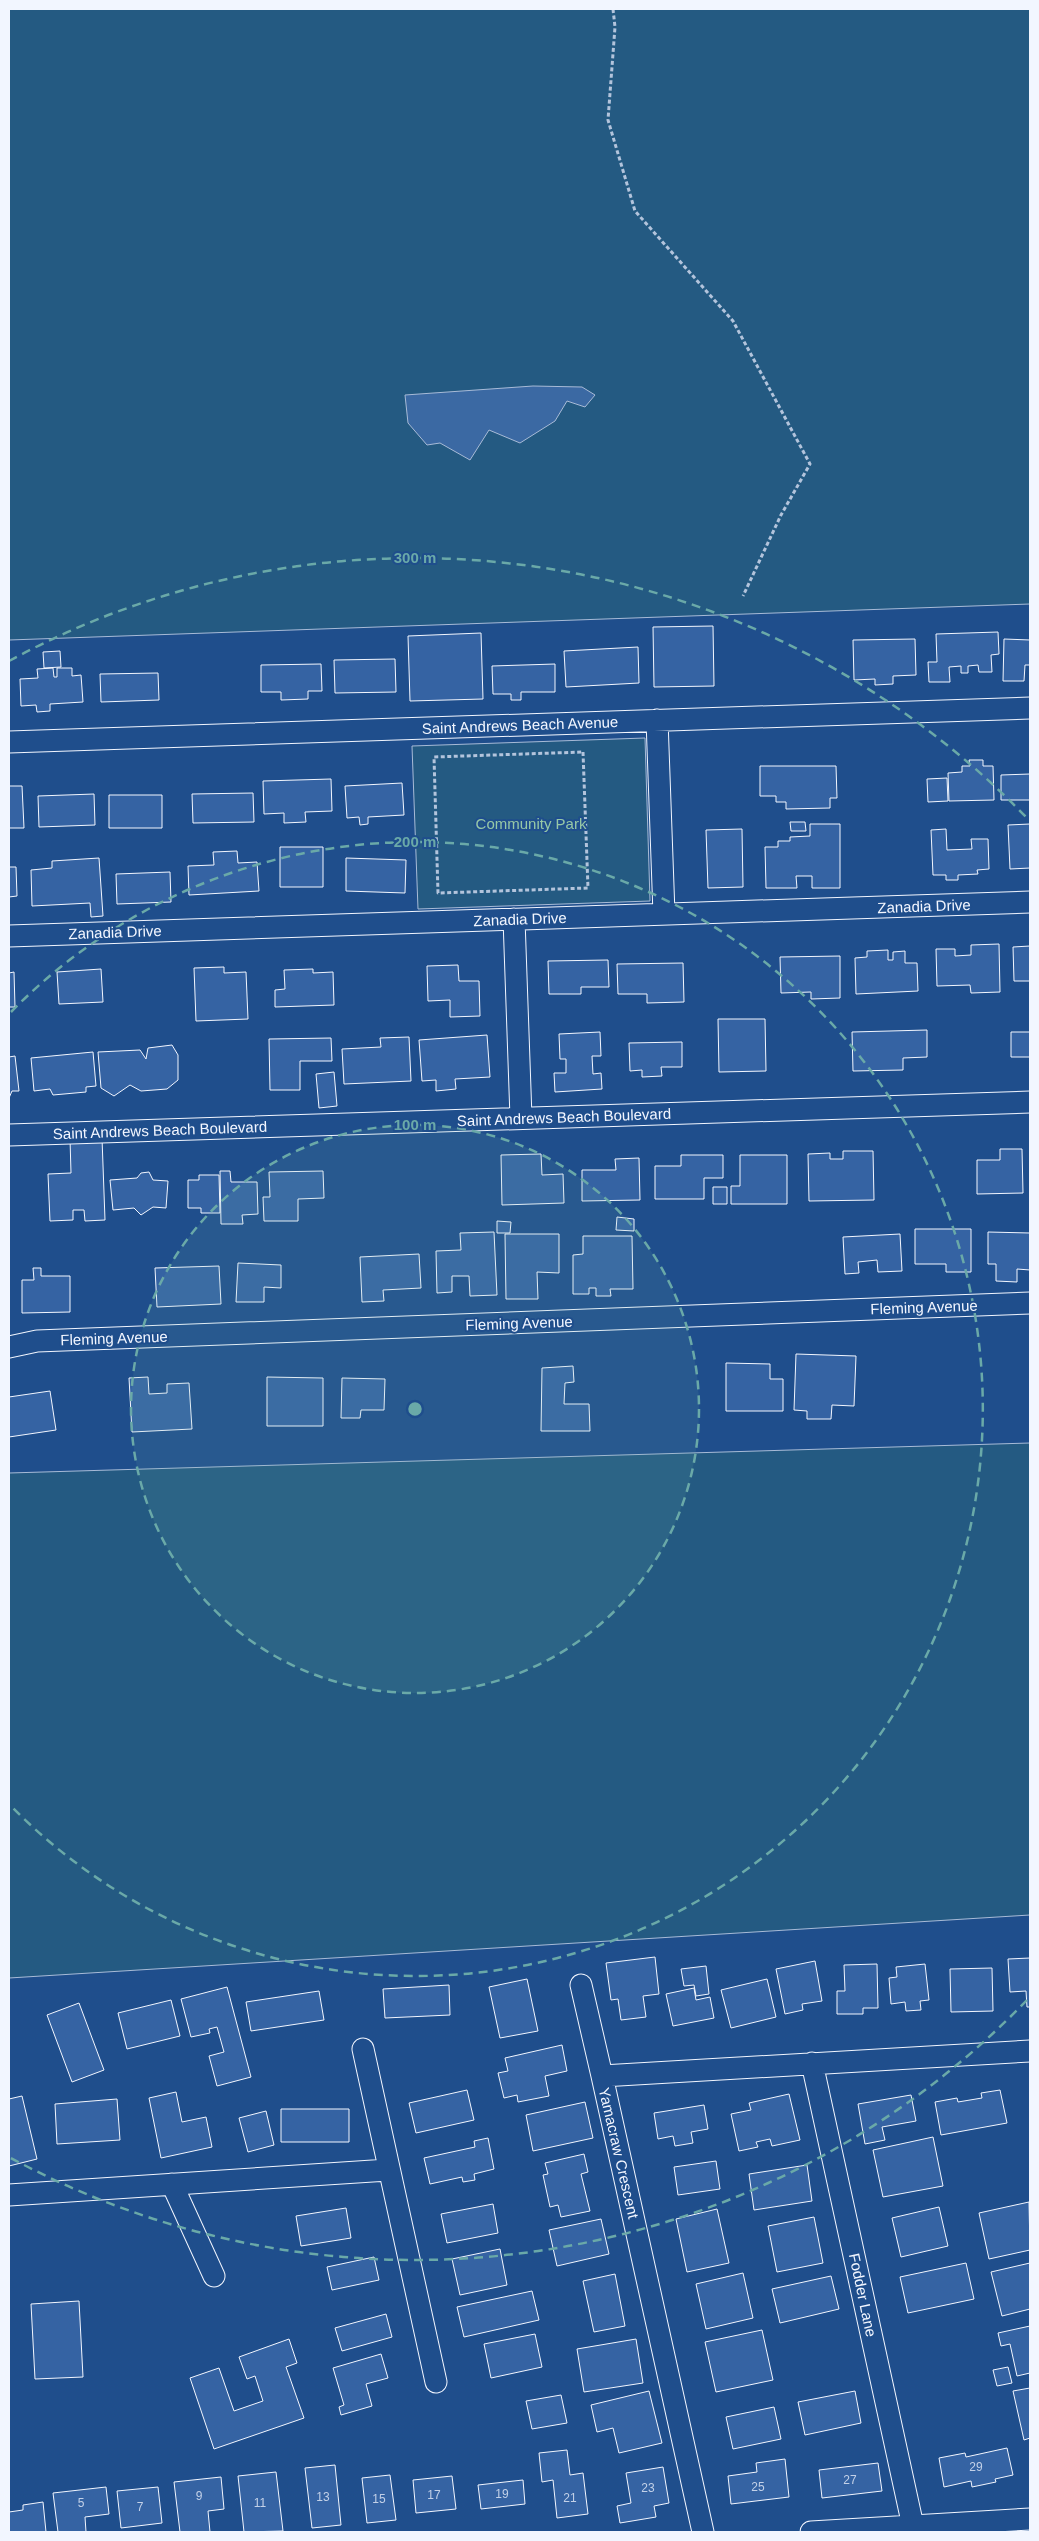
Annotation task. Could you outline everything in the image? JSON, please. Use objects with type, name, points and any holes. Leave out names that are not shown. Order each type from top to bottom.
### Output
[{"type":"street","name":"Saint Andrews Beach Avenue","points":[[9,742],[1030,708]]},
{"type":"street","points":[[657,720],[664,914]]},
{"type":"street","name":"Zanadia Drive","points":[[9,936],[1030,902]]},
{"type":"street","points":[[514,919],[521,1118]]},
{"type":"street","name":"Saint Andrews Beach Boulevard","points":[[9,1135],[1030,1102]]},
{"type":"street","name":"Fleming Avenue","points":[[9,1347],[37,1341],[1030,1303]]},
{"type":"street","points":[[581,1985],[602,2076]]},
{"type":"street","points":[[363,2050],[436,2382]]},
{"type":"street","name":"Yamacraw Crescent","points":[[703,2532],[602,2076],[812,2063],[1029,2056]]},
{"type":"street","name":"Fodder Lane","points":[[812,2063],[913,2526]]},
{"type":"street","points":[[9,2195],[388,2170]]},
{"type":"street","points":[[172,2184],[214,2276]]},
{"type":"street","points":[[811,2532],[860,2531],[1030,2519]]},
{"type":"path","points":[[613,9],[615,27],[608,120],[635,211],[733,321],[810,464],[781,515],[743,596]]},
{"type":"path","points":[[583,752],[588,888],[438,893],[434,757],[583,752]]},
{"type":"green space","points":[[9,9],[1030,9],[1030,604],[9,640]]},
{"type":"green space","name":"Community Park","points":[[645,738],[650,901],[418,909],[412,746]]},
{"type":"green space","points":[[1030,1443],[1030,1915],[9,1978],[9,1473]]},
{"type":"shaded area","points":[[533,386],[582,387],[595,395],[585,407],[567,401],[555,421],[520,443],[489,430],[470,460],[440,443],[427,445],[408,423],[405,395]]},
{"type":"building","points":[[713,626],[714,686],[654,687],[653,627]]},
{"type":"building","points":[[998,632],[999,654],[991,655],[992,672],[979,672],[978,665],[968,666],[968,673],[961,673],[961,666],[949,667],[950,682],[929,682],[928,662],[937,662],[936,634]]},
{"type":"building","points":[[481,633],[483,699],[410,701],[408,636]]},
{"type":"building","points":[[915,639],[916,675],[893,676],[893,684],[875,685],[875,679],[854,680],[853,640]]},
{"type":"building","points":[[1004,639],[1030,640],[1030,665],[1025,665],[1024,681],[1003,681]]},
{"type":"building","points":[[638,647],[639,683],[566,687],[564,651]]},
{"type":"building","points":[[60,651],[61,667],[44,668],[43,652]]},
{"type":"building","points":[[395,659],[396,692],[335,693],[334,660]]},
{"type":"building","points":[[321,664],[322,691],[308,691],[308,699],[281,700],[281,692],[261,692],[261,665]]},
{"type":"building","points":[[555,664],[555,692],[521,692],[521,700],[511,700],[511,694],[493,694],[492,666]]},
{"type":"building","points":[[53,668],[54,677],[57,677],[57,668],[72,668],[72,676],[81,675],[83,702],[50,704],[50,711],[37,712],[36,705],[21,706],[20,679],[38,678],[37,669]]},
{"type":"building","points":[[158,673],[159,700],[101,702],[100,674]]},
{"type":"building","points":[[969,760],[983,760],[983,766],[993,766],[994,800],[949,801],[948,773],[962,772],[962,766],[970,766]]},
{"type":"building","points":[[760,766],[836,766],[837,798],[830,798],[830,808],[786,809],[786,802],[776,802],[776,796],[760,796]]},
{"type":"building","points":[[1030,774],[1030,800],[1001,800],[1001,775]]},
{"type":"building","points":[[947,778],[948,801],[928,802],[927,779]]},
{"type":"building","points":[[331,779],[332,811],[305,812],[306,822],[284,823],[284,813],[264,814],[263,781]]},
{"type":"building","points":[[402,783],[404,815],[368,817],[368,824],[360,825],[359,817],[347,818],[345,786]]},
{"type":"building","points":[[9,786],[22,786],[24,828],[9,828]]},
{"type":"building","points":[[253,793],[254,822],[193,823],[192,794]]},
{"type":"building","points":[[94,794],[95,825],[39,827],[38,796]]},
{"type":"building","points":[[109,795],[162,795],[162,828],[109,828]]},
{"type":"building","points":[[790,822],[805,822],[806,831],[791,831]]},
{"type":"building","points":[[810,824],[840,824],[840,888],[812,888],[812,876],[796,876],[797,888],[766,888],[765,847],[778,847],[778,841],[790,841],[790,837],[810,836]]},
{"type":"building","points":[[1030,824],[1030,868],[1010,869],[1008,825]]},
{"type":"building","points":[[742,829],[743,887],[708,888],[706,830]]},
{"type":"building","points":[[946,829],[947,850],[972,849],[971,839],[988,839],[989,869],[977,870],[978,874],[958,875],[958,880],[946,880],[946,875],[933,875],[931,830]]},
{"type":"building","points":[[280,847],[323,847],[323,887],[280,887]]},
{"type":"building","points":[[237,851],[238,863],[257,862],[259,891],[189,895],[188,866],[214,865],[213,852]]},
{"type":"building","points":[[99,858],[103,916],[91,917],[90,903],[32,906],[31,870],[52,868],[52,861]]},
{"type":"building","points":[[346,858],[406,860],[405,893],[346,891]]},
{"type":"building","points":[[9,867],[16,867],[17,896],[9,897]]},
{"type":"building","points":[[170,872],[171,902],[117,904],[116,874]]},
{"type":"building","points":[[999,944],[1000,992],[971,993],[970,985],[937,986],[936,949],[955,949],[955,956],[971,955],[971,945]]},
{"type":"building","points":[[1030,946],[1030,981],[1014,981],[1013,947]]},
{"type":"building","points":[[888,950],[888,960],[893,960],[893,952],[905,951],[905,963],[917,963],[918,991],[856,994],[855,958],[867,957],[867,951]]},
{"type":"building","points":[[840,956],[840,998],[811,999],[811,992],[781,993],[780,957]]},
{"type":"building","points":[[608,960],[609,987],[581,987],[581,994],[549,994],[548,961]]},
{"type":"building","points":[[683,963],[684,1002],[647,1003],[647,994],[618,994],[617,964]]},
{"type":"building","points":[[458,965],[459,981],[479,981],[480,1016],[450,1017],[450,1000],[428,1001],[427,966]]},
{"type":"building","points":[[224,967],[224,973],[246,972],[248,1019],[196,1021],[194,968]]},
{"type":"building","points":[[101,969],[103,1002],[59,1004],[57,972]]},
{"type":"building","points":[[313,969],[313,973],[333,972],[334,1005],[275,1007],[275,990],[285,989],[284,970]]},
{"type":"building","points":[[14,972],[15,1007],[9,1007],[9,973]]},
{"type":"building","points":[[718,1019],[765,1019],[766,1071],[719,1072]]},
{"type":"building","points":[[927,1030],[927,1057],[903,1058],[903,1070],[853,1071],[852,1032]]},
{"type":"building","points":[[600,1032],[601,1056],[592,1056],[593,1074],[601,1073],[602,1089],[555,1092],[554,1073],[566,1073],[566,1059],[560,1059],[559,1034]]},
{"type":"building","points":[[1011,1032],[1030,1032],[1030,1057],[1011,1057]]},
{"type":"building","points":[[487,1035],[490,1077],[455,1079],[456,1089],[436,1091],[436,1080],[422,1081],[419,1040]]},
{"type":"building","points":[[409,1037],[411,1081],[344,1084],[342,1049],[381,1047],[380,1038]]},
{"type":"building","points":[[331,1038],[332,1061],[300,1061],[300,1090],[270,1090],[269,1039]]},
{"type":"building","points":[[682,1042],[682,1067],[661,1067],[662,1076],[642,1077],[642,1070],[630,1071],[629,1043]]},
{"type":"building","points":[[172,1045],[178,1055],[178,1080],[167,1089],[141,1091],[130,1085],[114,1096],[101,1088],[98,1052],[140,1050],[146,1059],[148,1048]]},
{"type":"building","points":[[93,1052],[96,1086],[86,1087],[86,1092],[53,1095],[50,1089],[34,1091],[31,1058]]},
{"type":"building","points":[[15,1056],[19,1091],[12,1091],[9,1098],[9,1057]]},
{"type":"building","points":[[334,1072],[337,1106],[319,1108],[316,1074]]},
{"type":"building","points":[[102,1138],[105,1220],[85,1221],[84,1210],[73,1210],[73,1220],[50,1221],[48,1174],[71,1173],[70,1139]]},
{"type":"building","points":[[1000,1149],[1022,1149],[1023,1193],[977,1194],[977,1160],[1000,1160]]},
{"type":"building","points":[[843,1151],[873,1151],[874,1200],[809,1201],[808,1154],[830,1153],[830,1159],[843,1159]]},
{"type":"building","points":[[541,1154],[542,1175],[563,1174],[564,1203],[502,1205],[501,1155]]},
{"type":"building","points":[[681,1155],[723,1155],[723,1178],[704,1178],[704,1199],[655,1199],[655,1166],[681,1166]]},
{"type":"building","points":[[740,1155],[787,1155],[787,1204],[731,1204],[731,1186],[740,1186]]},
{"type":"building","points":[[639,1158],[640,1200],[582,1201],[582,1170],[616,1170],[615,1159]]},
{"type":"building","points":[[220,1171],[230,1171],[231,1182],[257,1182],[258,1214],[242,1215],[243,1224],[221,1224]]},
{"type":"building","points":[[323,1171],[324,1198],[298,1199],[298,1221],[264,1221],[263,1197],[270,1197],[269,1172]]},
{"type":"building","points":[[149,1172],[153,1180],[168,1181],[166,1208],[153,1207],[141,1215],[134,1208],[113,1210],[110,1180],[137,1178],[141,1173]]},
{"type":"building","points":[[199,1175],[219,1175],[220,1213],[201,1213],[201,1208],[188,1208],[188,1180],[199,1180]]},
{"type":"building","points":[[713,1187],[727,1187],[727,1204],[713,1204]]},
{"type":"building","points":[[617,1217],[634,1219],[634,1231],[616,1230]]},
{"type":"building","points":[[497,1221],[511,1222],[510,1233],[497,1233]]},
{"type":"building","points":[[915,1229],[971,1229],[971,1272],[946,1272],[946,1264],[915,1264]]},
{"type":"building","points":[[494,1232],[497,1295],[470,1296],[469,1276],[452,1276],[452,1292],[437,1293],[436,1251],[461,1250],[460,1233]]},
{"type":"building","points":[[988,1232],[1030,1233],[1030,1270],[1017,1269],[1017,1282],[996,1281],[996,1264],[988,1264]]},
{"type":"building","points":[[505,1234],[559,1234],[559,1273],[537,1272],[538,1299],[506,1299]]},
{"type":"building","points":[[900,1234],[902,1271],[878,1272],[877,1260],[858,1262],[859,1273],[845,1274],[843,1237]]},
{"type":"building","points":[[583,1236],[632,1236],[633,1289],[610,1289],[611,1296],[596,1296],[596,1288],[589,1288],[589,1294],[573,1294],[573,1255],[583,1254]]},
{"type":"building","points":[[419,1254],[421,1288],[383,1290],[384,1301],[362,1302],[360,1257]]},
{"type":"building","points":[[238,1263],[281,1265],[281,1288],[264,1287],[264,1302],[236,1302]]},
{"type":"building","points":[[219,1266],[221,1304],[157,1307],[155,1268]]},
{"type":"building","points":[[33,1268],[41,1268],[41,1276],[70,1276],[70,1312],[22,1313],[22,1280],[34,1280]]},
{"type":"building","points":[[796,1354],[856,1356],[854,1406],[832,1405],[831,1419],[807,1419],[807,1411],[794,1410]]},
{"type":"building","points":[[726,1363],[770,1364],[770,1379],[783,1379],[783,1411],[726,1411]]},
{"type":"building","points":[[573,1366],[574,1382],[565,1383],[564,1404],[589,1404],[590,1431],[541,1431],[542,1368]]},
{"type":"building","points":[[148,1377],[149,1394],[167,1393],[167,1384],[189,1383],[192,1429],[132,1432],[129,1378]]},
{"type":"building","points":[[267,1377],[323,1378],[323,1426],[267,1426]]},
{"type":"building","points":[[342,1378],[385,1379],[384,1410],[361,1410],[360,1418],[341,1418]]},
{"type":"building","points":[[50,1391],[56,1430],[9,1437],[9,1397]]},
{"type":"building","points":[[655,1957],[659,1994],[643,1996],[646,2017],[621,2020],[618,1999],[611,2000],[606,1963]]},
{"type":"building","points":[[1030,1958],[1030,2007],[1027,2007],[1026,1991],[1010,1992],[1008,1959]]},
{"type":"building","points":[[815,1961],[822,2001],[802,2004],[803,2010],[785,2014],[776,1969]]},
{"type":"building","points":[[877,1964],[878,2008],[863,2008],[863,2014],[837,2014],[837,1991],[845,1991],[844,1965]]},
{"type":"building","points":[[925,1964],[929,2000],[920,2001],[921,2010],[906,2011],[905,2002],[891,2004],[889,1978],[897,1977],[896,1967]]},
{"type":"building","points":[[706,1966],[709,1994],[696,1996],[694,1985],[684,1986],[681,1969]]},
{"type":"building","points":[[992,1968],[993,2011],[951,2012],[950,1969]]},
{"type":"building","points":[[527,1979],[538,2031],[500,2038],[489,1987]]},
{"type":"building","points":[[767,1979],[776,2017],[731,2028],[721,1990]]},
{"type":"building","points":[[449,1985],[450,2015],[385,2018],[383,1989]]},
{"type":"building","points":[[227,1987],[251,2077],[217,2086],[209,2056],[224,2052],[217,2027],[209,2029],[210,2033],[191,2037],[181,1999]]},
{"type":"building","points":[[694,1988],[696,2000],[710,1997],[714,2018],[673,2026],[666,1994]]},
{"type":"building","points":[[319,1991],[324,2020],[251,2031],[246,2002]]},
{"type":"building","points":[[171,2000],[180,2036],[127,2049],[118,2013]]},
{"type":"building","points":[[79,2003],[104,2070],[72,2082],[47,2015]]},
{"type":"building","points":[[562,2045],[567,2071],[545,2076],[549,2096],[518,2102],[517,2095],[504,2098],[498,2073],[508,2071],[505,2058]]},
{"type":"building","points":[[467,2090],[474,2120],[416,2133],[409,2103]]},
{"type":"building","points":[[1000,2090],[1007,2123],[941,2135],[935,2102],[957,2098],[958,2102],[982,2098],[981,2093]]},
{"type":"building","points":[[176,2092],[182,2122],[206,2117],[212,2147],[161,2158],[149,2098]]},
{"type":"building","points":[[789,2094],[800,2140],[772,2146],[770,2139],[756,2142],[758,2147],[739,2151],[731,2114],[751,2110],[749,2103]]},
{"type":"building","points":[[911,2095],[916,2121],[882,2127],[885,2140],[865,2144],[858,2104]]},
{"type":"building","points":[[22,2096],[37,2159],[9,2166],[9,2099]]},
{"type":"building","points":[[117,2099],[120,2140],[57,2144],[55,2104]]},
{"type":"building","points":[[585,2102],[593,2138],[533,2151],[526,2115]]},
{"type":"building","points":[[704,2105],[708,2129],[691,2132],[693,2143],[675,2146],[673,2136],[658,2139],[654,2113]]},
{"type":"building","points":[[281,2109],[349,2109],[349,2142],[281,2142]]},
{"type":"building","points":[[266,2111],[274,2145],[248,2152],[239,2118]]},
{"type":"building","points":[[933,2137],[943,2186],[883,2197],[873,2150]]},
{"type":"building","points":[[488,2138],[494,2169],[474,2174],[475,2180],[463,2182],[462,2177],[430,2184],[424,2158],[475,2147],[474,2141]]},
{"type":"building","points":[[584,2154],[588,2172],[581,2174],[590,2211],[561,2217],[558,2205],[550,2207],[543,2175],[548,2174],[545,2163]]},
{"type":"building","points":[[716,2161],[720,2189],[678,2195],[674,2167]]},
{"type":"building","points":[[807,2165],[812,2201],[754,2210],[749,2174]]},
{"type":"building","points":[[1029,2202],[1030,2250],[989,2259],[979,2213]]},
{"type":"building","points":[[493,2204],[498,2233],[447,2243],[441,2214]]},
{"type":"building","points":[[939,2207],[948,2246],[901,2257],[892,2218]]},
{"type":"building","points":[[346,2208],[351,2238],[301,2246],[296,2216]]},
{"type":"building","points":[[717,2209],[729,2263],[687,2272],[676,2219]]},
{"type":"building","points":[[814,2217],[823,2263],[777,2272],[768,2226]]},
{"type":"building","points":[[601,2219],[609,2254],[557,2266],[549,2230]]},
{"type":"building","points":[[500,2249],[507,2285],[460,2295],[452,2259]]},
{"type":"building","points":[[374,2257],[379,2280],[332,2290],[327,2267]]},
{"type":"building","points":[[966,2263],[974,2299],[908,2313],[900,2277]]},
{"type":"building","points":[[1030,2263],[1030,2309],[1002,2316],[991,2272]]},
{"type":"building","points":[[743,2273],[753,2318],[706,2329],[696,2284]]},
{"type":"building","points":[[615,2274],[625,2326],[594,2332],[583,2281]]},
{"type":"building","points":[[831,2276],[839,2309],[780,2323],[772,2289]]},
{"type":"building","points":[[532,2291],[539,2320],[464,2337],[457,2307]]},
{"type":"building","points":[[79,2301],[83,2377],[35,2379],[31,2304]]},
{"type":"building","points":[[386,2314],[392,2337],[342,2351],[335,2328]]},
{"type":"building","points":[[1030,2326],[1030,2373],[1017,2376],[1010,2344],[1001,2346],[998,2333]]},
{"type":"building","points":[[762,2330],[773,2380],[716,2392],[705,2342]]},
{"type":"building","points":[[535,2334],[542,2367],[491,2378],[484,2344]]},
{"type":"building","points":[[289,2339],[297,2363],[286,2367],[304,2418],[214,2449],[190,2378],[219,2368],[234,2411],[263,2401],[255,2376],[247,2379],[239,2357]]},
{"type":"building","points":[[636,2339],[643,2383],[584,2392],[577,2349]]},
{"type":"building","points":[[381,2354],[388,2378],[366,2384],[372,2406],[341,2415],[339,2407],[344,2405],[333,2368]]},
{"type":"building","points":[[1008,2367],[1012,2383],[997,2386],[993,2370]]},
{"type":"building","points":[[1030,2388],[1030,2438],[1024,2440],[1013,2391]]},
{"type":"building","points":[[649,2391],[662,2443],[619,2453],[613,2428],[597,2432],[591,2405]]},
{"type":"building","points":[[855,2391],[861,2423],[805,2435],[798,2402]]},
{"type":"building","points":[[561,2395],[567,2423],[532,2429],[526,2401]]},
{"type":"building","points":[[774,2407],[781,2439],[733,2449],[726,2417]]},
{"type":"building","points":[[1007,2448],[1013,2475],[995,2479],[996,2482],[972,2487],[971,2481],[944,2487],[939,2458],[965,2453],[966,2457]]},
{"type":"building","points":[[567,2450],[570,2475],[583,2473],[588,2514],[557,2518],[553,2480],[542,2482],[539,2453]]},
{"type":"building","points":[[785,2459],[789,2497],[731,2504],[728,2476],[757,2472],[756,2463]]},
{"type":"building","points":[[878,2463],[882,2491],[822,2498],[819,2470]]},
{"type":"building","points":[[335,2465],[341,2525],[312,2528],[305,2468]]},
{"type":"building","points":[[663,2467],[669,2503],[654,2506],[656,2517],[620,2523],[617,2506],[631,2503],[626,2473]]},
{"type":"building","points":[[276,2472],[283,2531],[244,2532],[238,2476]]},
{"type":"building","points":[[390,2475],[396,2520],[367,2523],[362,2478]]},
{"type":"building","points":[[452,2476],[456,2509],[416,2513],[413,2480]]},
{"type":"building","points":[[221,2477],[224,2509],[208,2511],[210,2532],[180,2532],[174,2482]]},
{"type":"building","points":[[523,2480],[525,2504],[481,2509],[478,2485]]},
{"type":"building","points":[[106,2487],[109,2514],[85,2517],[86,2532],[58,2532],[53,2493]]},
{"type":"building","points":[[158,2487],[162,2523],[121,2528],[117,2491]]},
{"type":"building","points":[[43,2502],[46,2532],[9,2532],[9,2512],[23,2510],[23,2505]]}]
